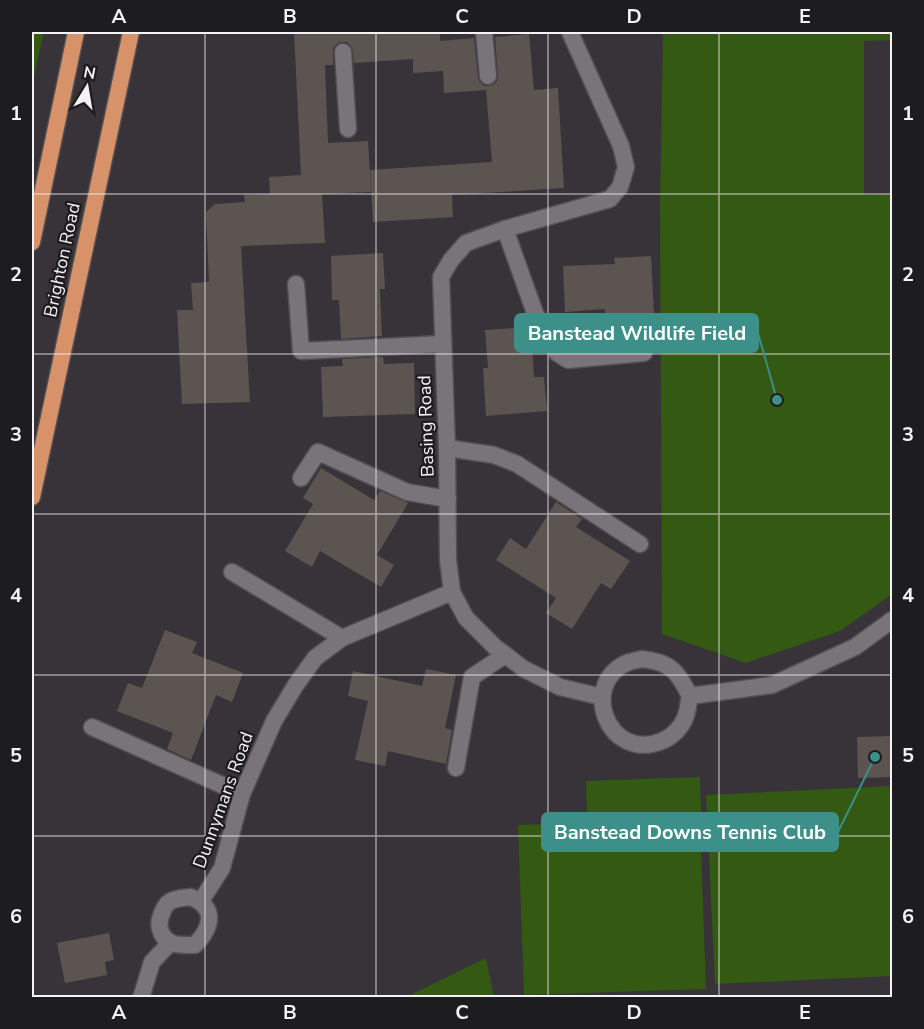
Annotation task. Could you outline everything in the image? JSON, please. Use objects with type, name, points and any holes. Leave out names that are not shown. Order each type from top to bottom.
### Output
[{"type":"highway","name":"Brighton Road","points":[[32,242],[76,32]]},
{"type":"highway","name":"Brighton Road","points":[[32,497],[130,32]]},
{"type":"street","points":[[484,32],[488,76]]},
{"type":"street","name":"Basing Road","points":[[570,32],[621,146],[626,167],[620,187],[610,199],[505,229],[466,243],[451,260],[441,277],[448,560],[452,592],[466,618],[505,655],[524,669],[560,687],[602,697]]},
{"type":"street","points":[[343,52],[348,129]]},
{"type":"street","points":[[505,229],[535,314],[557,353],[568,360],[645,353]]},
{"type":"street","points":[[297,284],[301,351],[442,344]]},
{"type":"street","points":[[447,448],[494,455],[517,464],[640,544]]},
{"type":"street","points":[[301,478],[318,452],[407,492],[448,499]]},
{"type":"street","points":[[232,572],[342,639]]},
{"type":"street","name":"Dunnymans Road","points":[[201,901],[222,868],[242,794],[274,721],[315,658],[342,639],[452,592]]},
{"type":"street","points":[[690,696],[772,685],[855,647],[892,620]]},
{"type":"street","points":[[456,768],[472,677],[505,655]]},
{"type":"street","points":[[642,659],[657,661],[670,667],[680,677],[690,696],[685,718],[678,730],[667,739],[654,744],[640,745],[627,741],[615,733],[607,723],[603,710],[602,697],[607,682],[616,670],[628,662],[642,659]]},
{"type":"street","points":[[92,726],[242,794]]},
{"type":"street","points":[[190,897],[201,901],[209,920],[208,928],[203,936],[195,945],[183,946],[170,943],[158,926],[167,903],[178,898],[190,897]]},
{"type":"street","points":[[141,998],[152,962],[170,943]]},
{"type":"green space","points":[[32,32],[44,32],[32,85]]},
{"type":"green space","points":[[663,32],[892,32],[892,40],[864,41],[864,195],[892,194],[892,594],[840,631],[746,663],[662,634],[660,206]]},
{"type":"green space","points":[[700,777],[701,813],[587,817],[586,781]]},
{"type":"green space","points":[[892,786],[892,976],[715,984],[706,795]]},
{"type":"green space","points":[[700,819],[706,989],[524,995],[518,825]]},
{"type":"green space","points":[[486,958],[494,997],[406,997]]},
{"type":"building","points":[[294,32],[440,32],[440,41],[474,38],[478,78],[484,86],[497,81],[495,37],[529,34],[534,90],[558,88],[564,188],[452,195],[453,217],[373,222],[370,170],[492,162],[486,90],[444,93],[443,71],[413,73],[413,59],[354,63],[351,46],[347,42],[338,43],[333,48],[333,65],[325,65],[328,143],[368,141],[371,192],[322,194],[325,243],[241,246],[250,402],[182,404],[177,310],[193,310],[191,283],[209,282],[206,212],[215,204],[245,202],[244,195],[270,194],[269,177],[301,175]]},
{"type":"building","points":[[383,253],[385,289],[380,289],[382,336],[341,339],[339,300],[332,300],[331,256]]},
{"type":"building","points":[[651,256],[654,313],[605,316],[605,309],[565,312],[563,266],[615,264],[614,258]]},
{"type":"building","points":[[531,327],[534,377],[544,377],[547,411],[486,416],[483,368],[488,368],[485,330]]},
{"type":"building","points":[[383,357],[384,364],[414,363],[415,414],[323,417],[321,367],[343,366],[342,359]]},
{"type":"building","points":[[321,468],[374,500],[380,491],[408,503],[377,555],[394,565],[381,587],[320,551],[312,567],[285,551],[313,504],[303,498]]},
{"type":"building","points":[[556,502],[582,519],[576,527],[630,561],[611,589],[601,583],[572,629],[546,613],[556,598],[496,560],[510,538],[526,549]]},
{"type":"building","points":[[165,630],[197,642],[192,653],[243,673],[232,702],[216,695],[191,760],[167,749],[173,733],[117,711],[128,683],[142,688]]},
{"type":"building","points":[[426,669],[456,675],[445,728],[452,730],[446,764],[388,751],[385,766],[355,760],[368,701],[348,696],[353,671],[422,686]]},
{"type":"building","points":[[892,736],[892,777],[858,778],[857,737]]},
{"type":"building","points":[[109,933],[114,960],[105,962],[107,975],[65,983],[57,943]]},
{"type":"place","name":"Banstead Wildlife Field","points":[[777,400]]},
{"type":"place","name":"Banstead Downs Tennis Club","points":[[875,757]]}]
